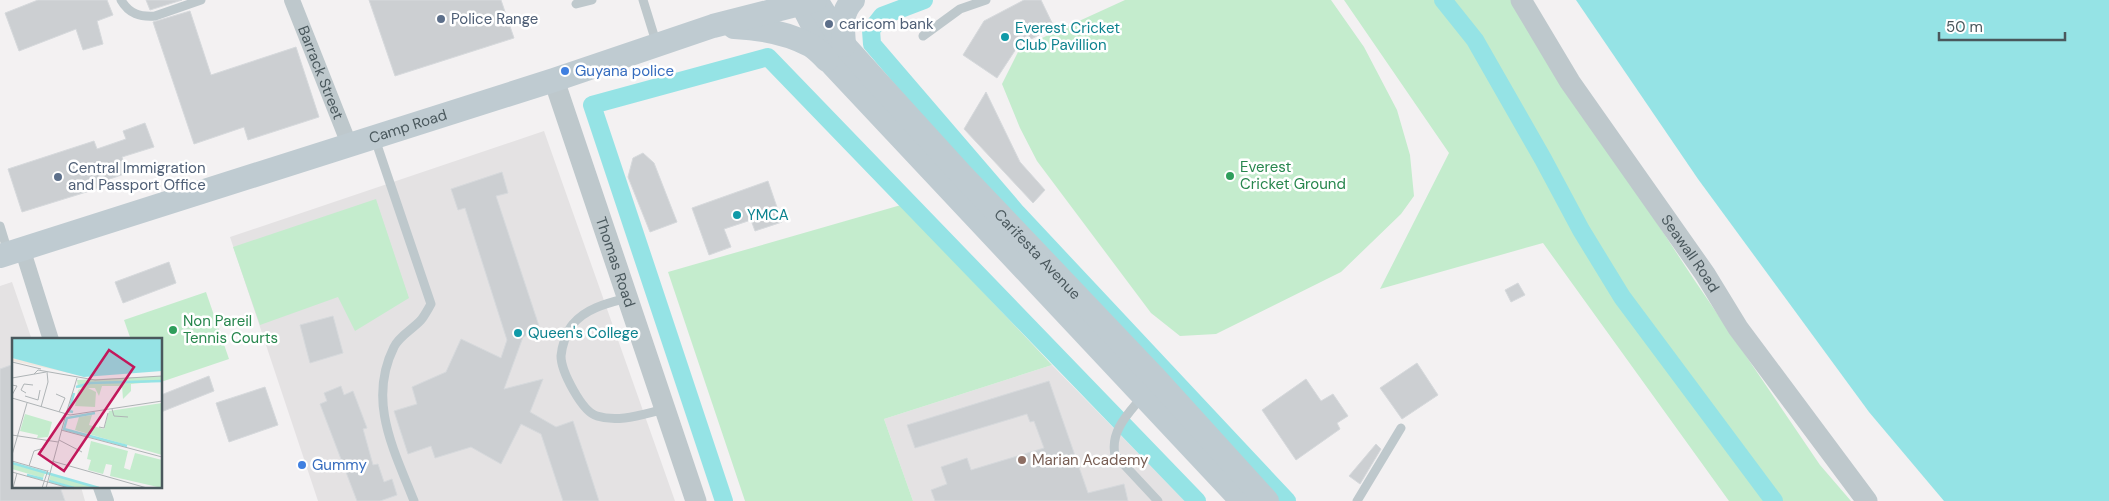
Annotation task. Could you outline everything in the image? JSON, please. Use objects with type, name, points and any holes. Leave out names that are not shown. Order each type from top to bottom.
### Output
[{"type":"main road","points":[[712,26],[750,0]]},
{"type":"main road","points":[[712,26],[754,27],[790,37],[838,55],[844,13],[853,0]]},
{"type":"main road","name":"Camp Road","points":[[10,252],[349,144],[378,146],[554,80],[712,26],[808,1]]},
{"type":"main road","name":"Carifesta Avenue","points":[[808,1],[838,55],[1139,401],[1242,501]]},
{"type":"main road","name":"Carifesta Avenue","points":[[838,55],[961,174],[1157,380],[1267,501]]},
{"type":"street","name":"Barrack Street","points":[[292,0],[349,144]]},
{"type":"street","name":"Seawall Road","points":[[1521,0],[1570,82],[1705,274],[1738,328],[1867,501]]},
{"type":"street","name":"Thomas Road","points":[[554,80],[696,501]]},
{"type":"street","points":[[10,252],[31,276],[49,333]]},
{"type":"street","points":[[101,488],[106,501]]},
{"type":"lane","points":[[121,0],[134,14],[148,16],[155,16],[201,0]]},
{"type":"lane","points":[[576,4],[592,0]]},
{"type":"lane","points":[[644,0],[657,45]]},
{"type":"lane","points":[[923,36],[960,9],[986,0]]},
{"type":"lane","points":[[378,146],[431,304],[421,320],[394,345],[382,378],[382,407],[389,437],[414,501]]},
{"type":"lane","points":[[0,226],[10,252]]},
{"type":"lane","points":[[627,298],[600,306],[583,315],[572,325],[565,339],[561,358],[572,389],[584,408],[595,416],[615,420],[666,409]]},
{"type":"lane","points":[[1139,401],[1119,427],[1112,446],[1114,455],[1158,501]]},
{"type":"lane","points":[[1357,501],[1402,428]]},
{"type":"shaded area","points":[[544,131],[675,501],[318,501],[230,237]]},
{"type":"shaded area","points":[[12,282],[31,338],[12,338],[12,488],[81,488],[85,501],[0,501],[0,286]]},
{"type":"shaded area","name":"Marian Academy","points":[[1052,365],[1185,501],[913,501],[884,419]]},
{"type":"green space","name":"Everest Cricket Ground","points":[[1125,0],[1331,0],[1364,47],[1397,110],[1410,155],[1414,196],[1401,214],[1341,272],[1216,334],[1180,336],[1151,313],[1037,161],[1020,128],[1002,84],[1020,48]]},
{"type":"green space","points":[[1344,0],[1511,0],[1693,278],[1820,465],[1851,501],[1729,501],[1543,243],[1380,289],[1449,153]]},
{"type":"green space","points":[[376,199],[409,298],[355,331],[338,297],[260,325],[233,247]]},
{"type":"green space","points":[[901,205],[1052,365],[884,419],[913,501],[745,501],[668,272]]},
{"type":"green space","name":"Non Pareil Tennis Courts","points":[[206,292],[229,359],[162,382],[162,338],[130,338],[124,320]]},
{"type":"water","points":[[1576,0],[2109,0],[2109,501],[1944,501],[1869,412],[1698,179]]},
{"type":"building","points":[[38,0],[107,0],[113,15],[97,21],[103,44],[83,50],[76,29],[19,51],[5,13]]},
{"type":"building","points":[[146,0],[182,0],[150,10]]},
{"type":"building","name":"Police Range","points":[[369,0],[501,0],[514,38],[395,76]]},
{"type":"building","name":"Everest Cricket Club Pavillion","points":[[1024,0],[1041,0],[1054,27],[1018,46],[997,78],[963,55],[984,21]]},
{"type":"building","points":[[190,11],[211,75],[296,47],[319,117],[248,140],[244,127],[194,144],[153,22]]},
{"type":"building","points":[[986,92],[1020,162],[1045,190],[1033,203],[964,129]]},
{"type":"building","name":"Central Immigration and Passport Office","points":[[145,123],[154,147],[122,157],[127,173],[107,180],[109,185],[22,212],[8,169],[94,141],[97,149],[126,139],[123,131]]},
{"type":"building","points":[[643,153],[654,163],[677,222],[650,232],[628,177],[633,158]]},
{"type":"building","name":"Queen's College","points":[[502,172],[508,193],[496,196],[540,329],[523,337],[504,389],[543,379],[530,412],[556,427],[573,421],[599,501],[563,501],[541,434],[521,424],[501,464],[471,447],[435,458],[431,446],[408,454],[394,411],[417,404],[412,387],[446,372],[461,339],[501,358],[507,340],[465,208],[458,210],[451,189]]},
{"type":"building","name":"YMCA","points":[[768,181],[782,222],[755,231],[751,220],[724,229],[731,247],[709,255],[692,208]]},
{"type":"building","points":[[169,262],[176,283],[123,303],[115,282]]},
{"type":"building","points":[[1518,283],[1525,295],[1511,302],[1505,290]]},
{"type":"building","points":[[333,316],[343,353],[310,363],[300,325]]},
{"type":"building","points":[[1417,363],[1438,395],[1402,419],[1380,388]]},
{"type":"building","points":[[12,365],[12,488],[60,488],[65,501],[0,501],[0,369]]},
{"type":"building","points":[[209,376],[214,391],[162,412],[162,395]]},
{"type":"building","points":[[1306,379],[1321,401],[1333,394],[1348,416],[1337,423],[1340,429],[1296,460],[1262,410]]},
{"type":"building","points":[[1049,381],[1088,493],[1124,484],[1128,501],[935,501],[931,490],[947,484],[941,467],[967,458],[971,470],[1044,448],[1034,421],[1030,422],[1027,414],[915,448],[907,425]]},
{"type":"building","points":[[341,386],[344,395],[353,391],[367,428],[363,429],[373,465],[378,464],[384,482],[392,479],[397,495],[380,501],[357,501],[320,404],[327,401],[324,393]]},
{"type":"building","points":[[265,387],[278,425],[229,442],[216,403]]},
{"type":"building","points":[[1376,444],[1381,449],[1360,484],[1349,476]]},
{"type":"waterway","points":[[924,0],[882,16],[871,30],[872,44],[1017,213],[1287,501]]},
{"type":"waterway","points":[[1443,0],[1475,40],[1581,230],[1622,297],[1774,501]]},
{"type":"waterway","points":[[724,501],[592,105],[768,57],[1197,501]]},
{"type":"place","name":"Police Range","points":[[441,19]]},
{"type":"place","name":"caricom bank","points":[[829,24]]},
{"type":"place","name":"Everest Cricket Club Pavillion","points":[[1005,37]]},
{"type":"place","name":"Guyana police","points":[[565,71]]},
{"type":"place","name":"Everest Cricket Ground","points":[[1230,176]]},
{"type":"place","name":"Central Immigration and Passport Office","points":[[58,177]]},
{"type":"place","name":"YMCA","points":[[737,215]]},
{"type":"place","name":"Non Pareil Tennis Courts","points":[[173,330]]},
{"type":"place","name":"Queen's College","points":[[518,333]]},
{"type":"place","name":"Marian Academy","points":[[1022,460]]},
{"type":"place","name":"Gummy","points":[[302,465]]}]
